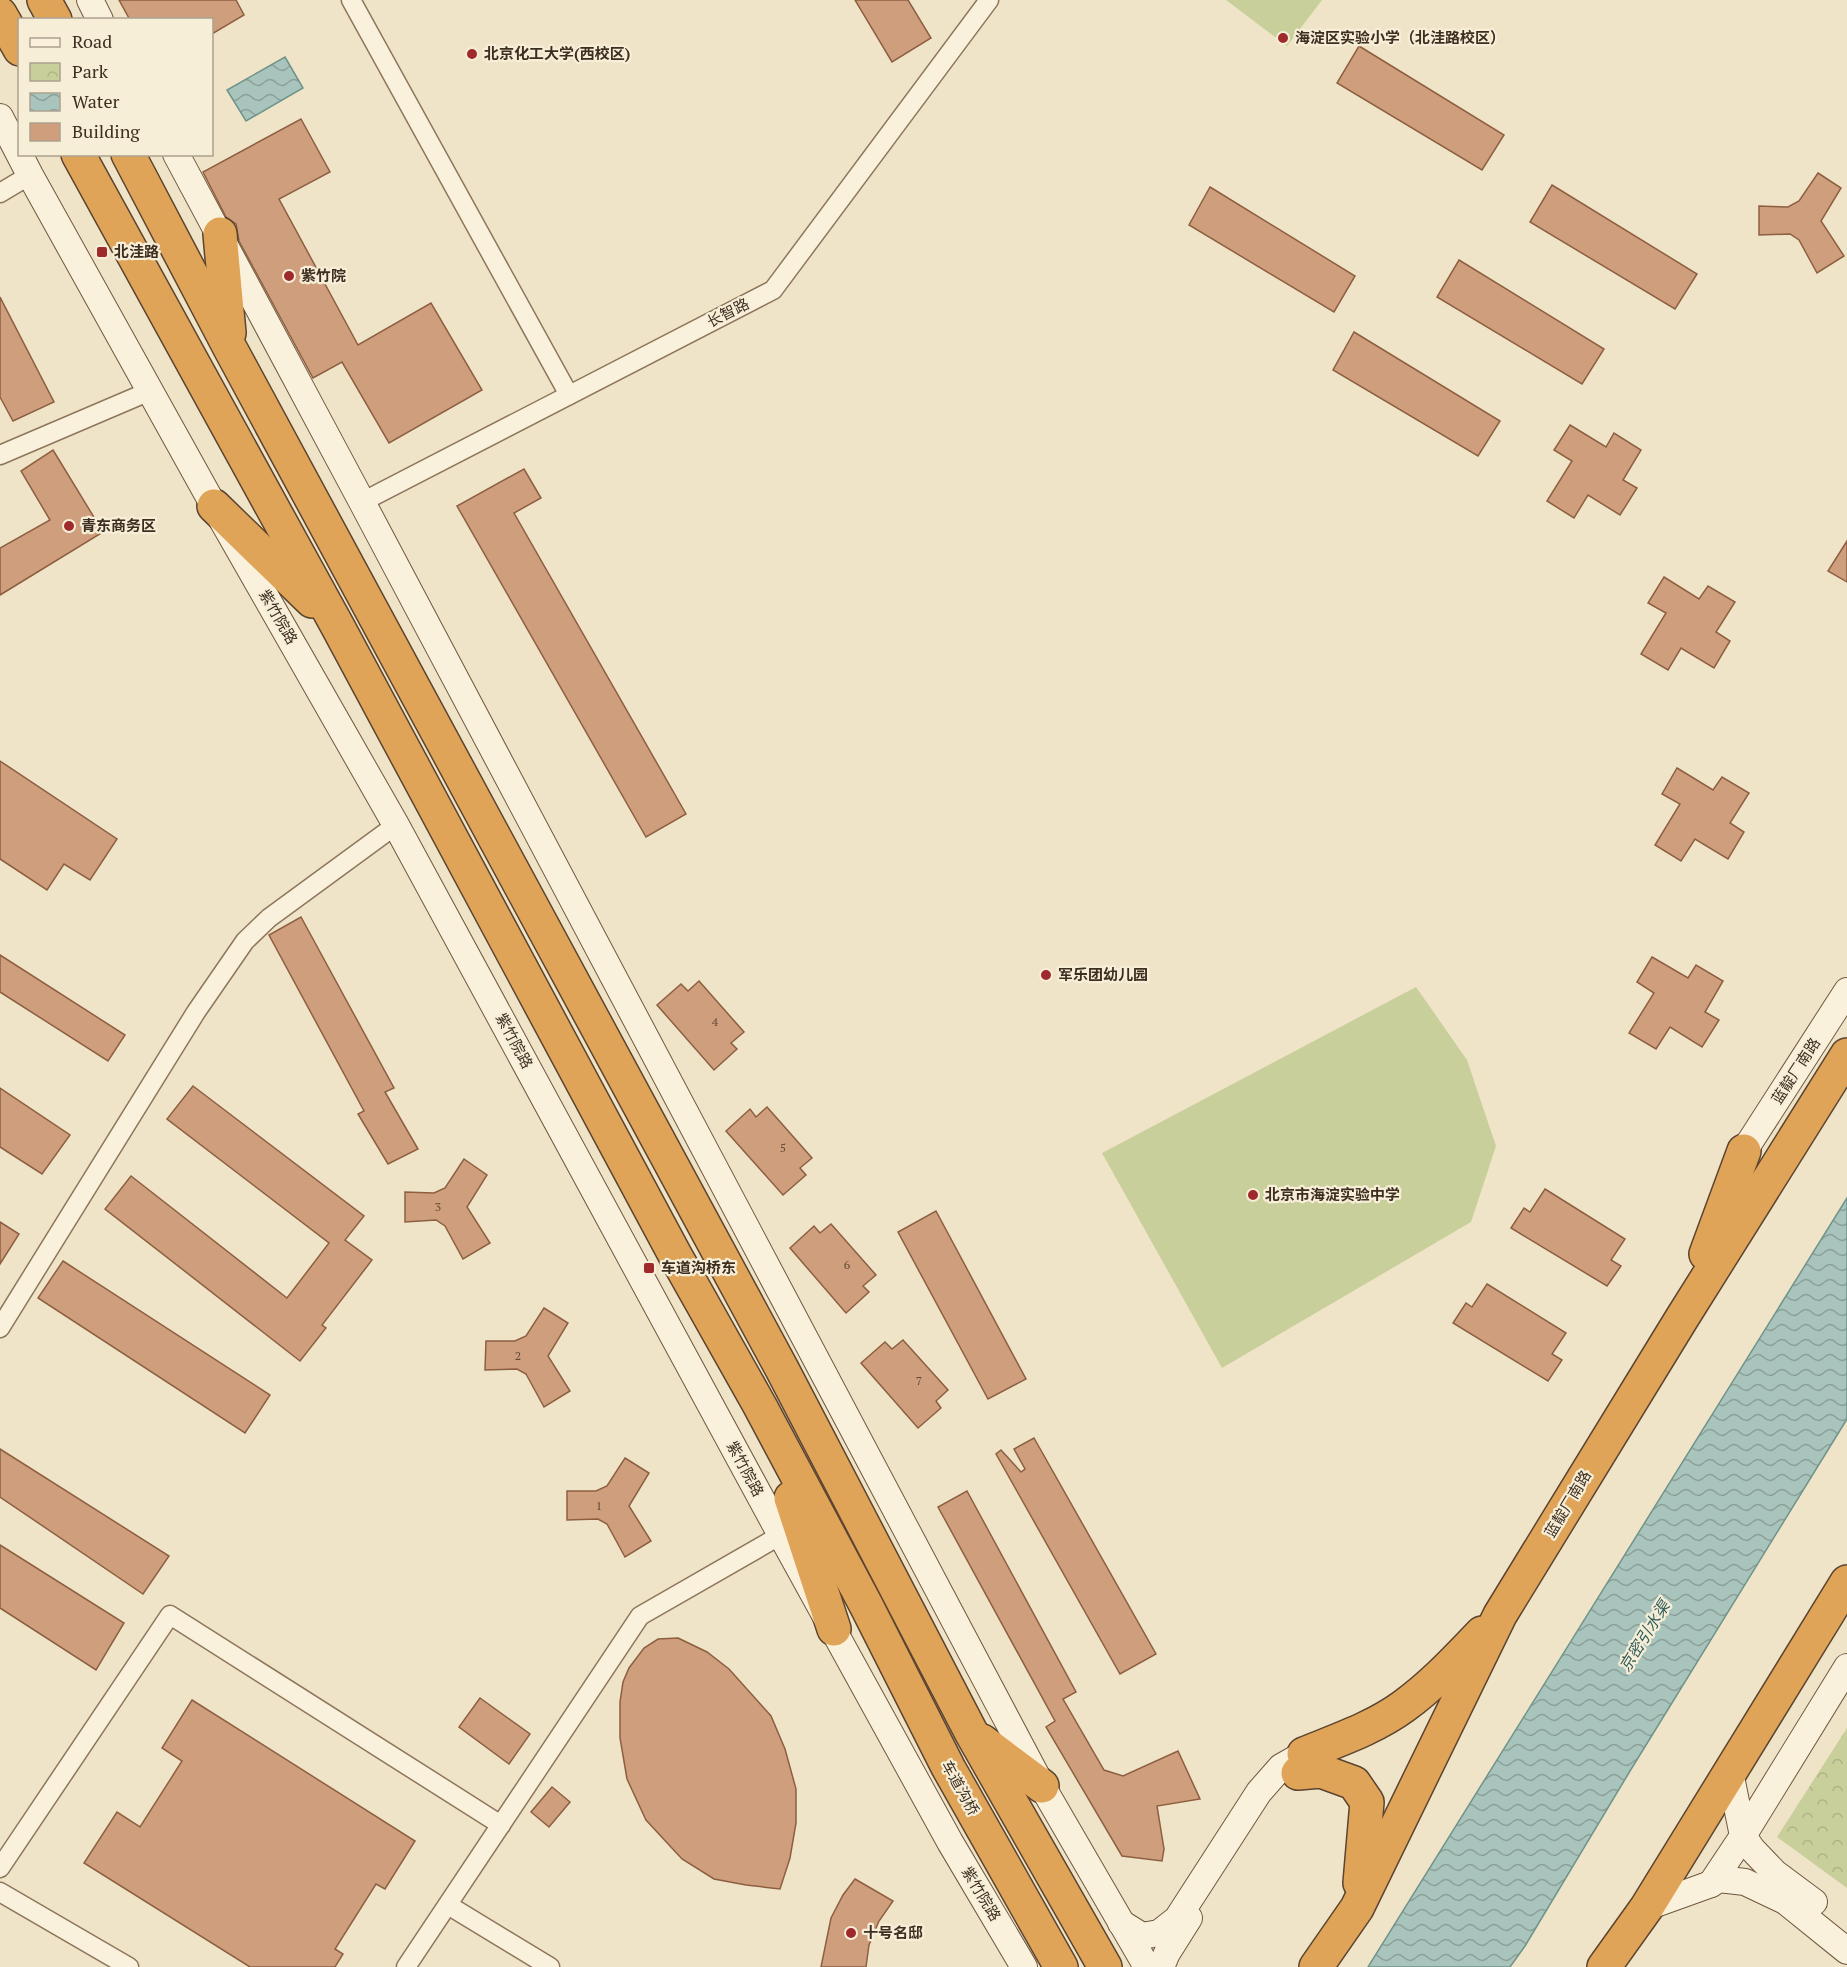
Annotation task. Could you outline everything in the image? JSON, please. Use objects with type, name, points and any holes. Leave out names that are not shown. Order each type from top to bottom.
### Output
[{"type":"highway","points":[[44,0],[54,18]]},
{"type":"highway","points":[[0,14],[18,46]]},
{"type":"highway","points":[[79,156],[338,627],[675,1255],[760,1406],[834,1629]]},
{"type":"highway","points":[[129,156],[231,350],[782,1369],[971,1732],[1105,1967]]},
{"type":"highway","points":[[220,234],[231,350]]},
{"type":"highway","points":[[214,506],[338,627]]},
{"type":"highway","name":"蓝靛厂南路","points":[[1316,1967],[1357,1908],[1500,1615],[1847,1055]]},
{"type":"highway","points":[[1682,1318],[1744,1151]]},
{"type":"highway","name":"车道沟桥","points":[[760,1406],[866,1605],[948,1767],[1060,1967]]},
{"type":"highway","points":[[1604,1967],[1647,1907],[1847,1582]]},
{"type":"highway","points":[[1301,1763],[1403,1707],[1441,1675],[1500,1615]]},
{"type":"highway","points":[[971,1732],[1042,1786]]},
{"type":"highway","points":[[1301,1763],[1354,1783],[1367,1802],[1357,1908]]},
{"type":"street","points":[[90,0],[99,18]]},
{"type":"street","points":[[351,0],[568,395]]},
{"type":"street","name":"长智路","points":[[362,502],[773,290],[989,0]]},
{"type":"street","name":"紫竹院路","points":[[0,117],[18,152]]},
{"type":"street","name":"紫竹院路","points":[[20,156],[214,506],[396,825],[781,1535],[950,1842],[1024,1967]]},
{"type":"street","points":[[177,156],[1042,1786],[1147,1967]]},
{"type":"street","points":[[0,193],[30,175]]},
{"type":"street","points":[[0,455],[150,391]]},
{"type":"street","points":[[0,1329],[196,1012],[245,941],[269,918],[396,825]]},
{"type":"street","name":"蓝靛厂南路","points":[[1744,1151],[1847,991]]},
{"type":"street","points":[[406,1967],[640,1616],[781,1535]]},
{"type":"street","points":[[0,1868],[170,1615],[501,1825]]},
{"type":"street","points":[[1711,1884],[1847,1667]]},
{"type":"street","points":[[1161,1967],[1259,1792],[1281,1767],[1301,1763]]},
{"type":"street","points":[[1730,1772],[1743,1836],[1752,1850],[1775,1873],[1847,1929]]},
{"type":"street","points":[[1121,1923],[1142,1936],[1159,1933],[1177,1919],[1220,1862]]},
{"type":"street","points":[[1647,1907],[1719,1879],[1745,1882],[1785,1901],[1847,1951]]},
{"type":"street","points":[[0,1892],[129,1967]]},
{"type":"street","points":[[448,1905],[550,1967]]},
{"type":"green space","points":[[1226,0],[1322,0],[1287,46]]},
{"type":"green space","points":[[1416,987],[1467,1060],[1496,1146],[1471,1222],[1222,1368],[1102,1153]]},
{"type":"green space","points":[[1847,1728],[1847,1888],[1777,1837]]},
{"type":"water","points":[[285,57],[303,88],[246,121],[227,90]]},
{"type":"water","name":"京密引水渠","points":[[1847,1198],[1847,1419],[1525,1946],[1510,1967],[1368,1967]]},
{"type":"building","points":[[119,0],[236,0],[244,15],[213,33],[213,18],[129,18]]},
{"type":"building","points":[[855,0],[908,0],[931,38],[892,62]]},
{"type":"building","points":[[1359,46],[1504,135],[1482,170],[1337,83]]},
{"type":"building","name":"紫竹院","points":[[301,119],[330,172],[279,199],[358,345],[431,303],[482,390],[389,443],[342,362],[313,378],[239,241],[236,224],[226,217],[203,172]]},
{"type":"building","points":[[1818,173],[1841,188],[1821,221],[1844,256],[1817,273],[1799,240],[1790,234],[1759,235],[1759,206],[1788,207],[1799,201]]},
{"type":"building","points":[[1552,185],[1697,274],[1675,309],[1530,222]]},
{"type":"building","points":[[1210,187],[1355,276],[1334,312],[1189,225]]},
{"type":"building","points":[[1459,260],[1604,349],[1582,384],[1437,297]]},
{"type":"building","points":[[0,297],[54,402],[13,421],[0,397]]},
{"type":"building","points":[[1354,332],[1500,421],[1478,456],[1333,370]]},
{"type":"building","points":[[1570,425],[1606,447],[1614,433],[1641,450],[1623,480],[1637,488],[1620,515],[1588,495],[1574,518],[1547,501],[1572,461],[1554,450]]},
{"type":"building","name":"青东商务区","points":[[53,450],[103,532],[0,595],[0,548],[50,520],[21,471]]},
{"type":"building","points":[[524,469],[541,498],[514,513],[686,814],[646,837],[457,506]]},
{"type":"building","points":[[1847,541],[1847,582],[1828,571]]},
{"type":"building","points":[[1664,577],[1699,599],[1708,586],[1735,602],[1716,632],[1730,641],[1714,668],[1681,648],[1668,670],[1641,654],[1666,613],[1648,603]]},
{"type":"building","points":[[0,761],[117,839],[90,880],[64,864],[47,890],[0,859]]},
{"type":"building","points":[[1677,768],[1713,790],[1722,777],[1749,793],[1730,823],[1744,832],[1728,859],[1695,839],[1681,861],[1655,845],[1680,804],[1662,794]]},
{"type":"building","points":[[301,917],[394,1088],[385,1092],[418,1149],[388,1164],[358,1114],[364,1111],[269,935]]},
{"type":"building","points":[[0,955],[125,1035],[108,1061],[0,992]]},
{"type":"building","points":[[1652,957],[1688,978],[1696,965],[1723,981],[1705,1012],[1719,1020],[1702,1047],[1670,1027],[1656,1049],[1629,1033],[1654,993],[1637,982]]},
{"type":"building","points":[[699,981],[744,1032],[731,1043],[737,1049],[714,1070],[657,1005],[681,984],[688,991]]},
{"type":"building","points":[[193,1086],[364,1216],[345,1240],[372,1260],[322,1325],[326,1328],[300,1361],[105,1209],[131,1176],[287,1298],[329,1243],[167,1119]]},
{"type":"building","points":[[0,1088],[70,1135],[42,1174],[0,1147]]},
{"type":"building","points":[[767,1107],[812,1158],[800,1168],[806,1175],[783,1195],[726,1131],[750,1109],[756,1117]]},
{"type":"building","points":[[464,1159],[487,1175],[467,1207],[490,1243],[463,1259],[445,1226],[436,1220],[405,1222],[405,1192],[434,1193],[445,1188]]},
{"type":"building","points":[[1545,1189],[1625,1239],[1611,1260],[1621,1266],[1607,1286],[1511,1228],[1524,1208],[1530,1212]]},
{"type":"building","points":[[936,1211],[1026,1379],[988,1399],[898,1232]]},
{"type":"building","points":[[0,1222],[19,1234],[0,1264]]},
{"type":"building","points":[[831,1224],[876,1275],[863,1286],[869,1292],[846,1313],[790,1248],[814,1226],[820,1233]]},
{"type":"building","points":[[63,1261],[270,1395],[245,1433],[38,1298]]},
{"type":"building","points":[[1487,1284],[1566,1333],[1552,1354],[1562,1360],[1548,1381],[1453,1323],[1466,1303],[1472,1307]]},
{"type":"building","points":[[544,1308],[568,1323],[548,1356],[570,1391],[544,1407],[526,1374],[517,1369],[485,1370],[486,1341],[515,1341],[526,1336]]},
{"type":"building","points":[[903,1340],[948,1390],[936,1401],[941,1408],[918,1428],[861,1363],[885,1342],[892,1349]]},
{"type":"building","points":[[1034,1438],[1156,1654],[1120,1674],[996,1454],[1001,1450],[1021,1472],[1025,1469],[1014,1449]]},
{"type":"building","points":[[0,1449],[169,1556],[143,1594],[0,1497]]},
{"type":"building","points":[[625,1458],[649,1473],[629,1506],[651,1541],[625,1557],[607,1524],[598,1519],[567,1520],[567,1491],[596,1491],[607,1486]]},
{"type":"building","points":[[967,1491],[1076,1692],[1063,1699],[1104,1770],[1123,1776],[1178,1751],[1200,1799],[1157,1806],[1164,1849],[1162,1861],[1122,1856],[1046,1727],[1055,1721],[938,1507]]},
{"type":"building","points":[[0,1545],[124,1623],[96,1670],[0,1608]]},
{"type":"building","points":[[678,1638],[707,1652],[729,1669],[771,1716],[785,1749],[796,1789],[796,1823],[790,1858],[780,1889],[714,1879],[682,1859],[646,1820],[627,1779],[620,1738],[620,1702],[623,1682],[629,1668],[644,1648],[658,1639]]},
{"type":"building","points":[[480,1698],[530,1734],[509,1764],[459,1727]]},
{"type":"building","points":[[192,1700],[415,1841],[385,1889],[376,1884],[335,1949],[343,1954],[335,1967],[250,1967],[84,1863],[117,1812],[140,1827],[182,1761],[162,1748]]},
{"type":"building","points":[[552,1787],[570,1802],[549,1827],[531,1812]]},
{"type":"building","name":"十号名邸","points":[[855,1879],[893,1901],[879,1921],[869,1945],[866,1967],[821,1967],[831,1918],[843,1895]]},
{"type":"place","name":"海淀区实验小学（北洼路校区）","points":[[1283,38]]},
{"type":"place","name":"北京化工大学(西校区)","points":[[472,54]]},
{"type":"place","name":"北洼路","points":[[102,252]]},
{"type":"place","name":"紫竹院","points":[[289,276]]},
{"type":"place","name":"青东商务区","points":[[69,526]]},
{"type":"place","name":"军乐团幼儿园","points":[[1046,975]]},
{"type":"place","name":"北京市海淀实验中学","points":[[1253,1195]]},
{"type":"place","name":"车道沟桥东","points":[[649,1268]]},
{"type":"place","name":"十号名邸","points":[[851,1933]]}]
